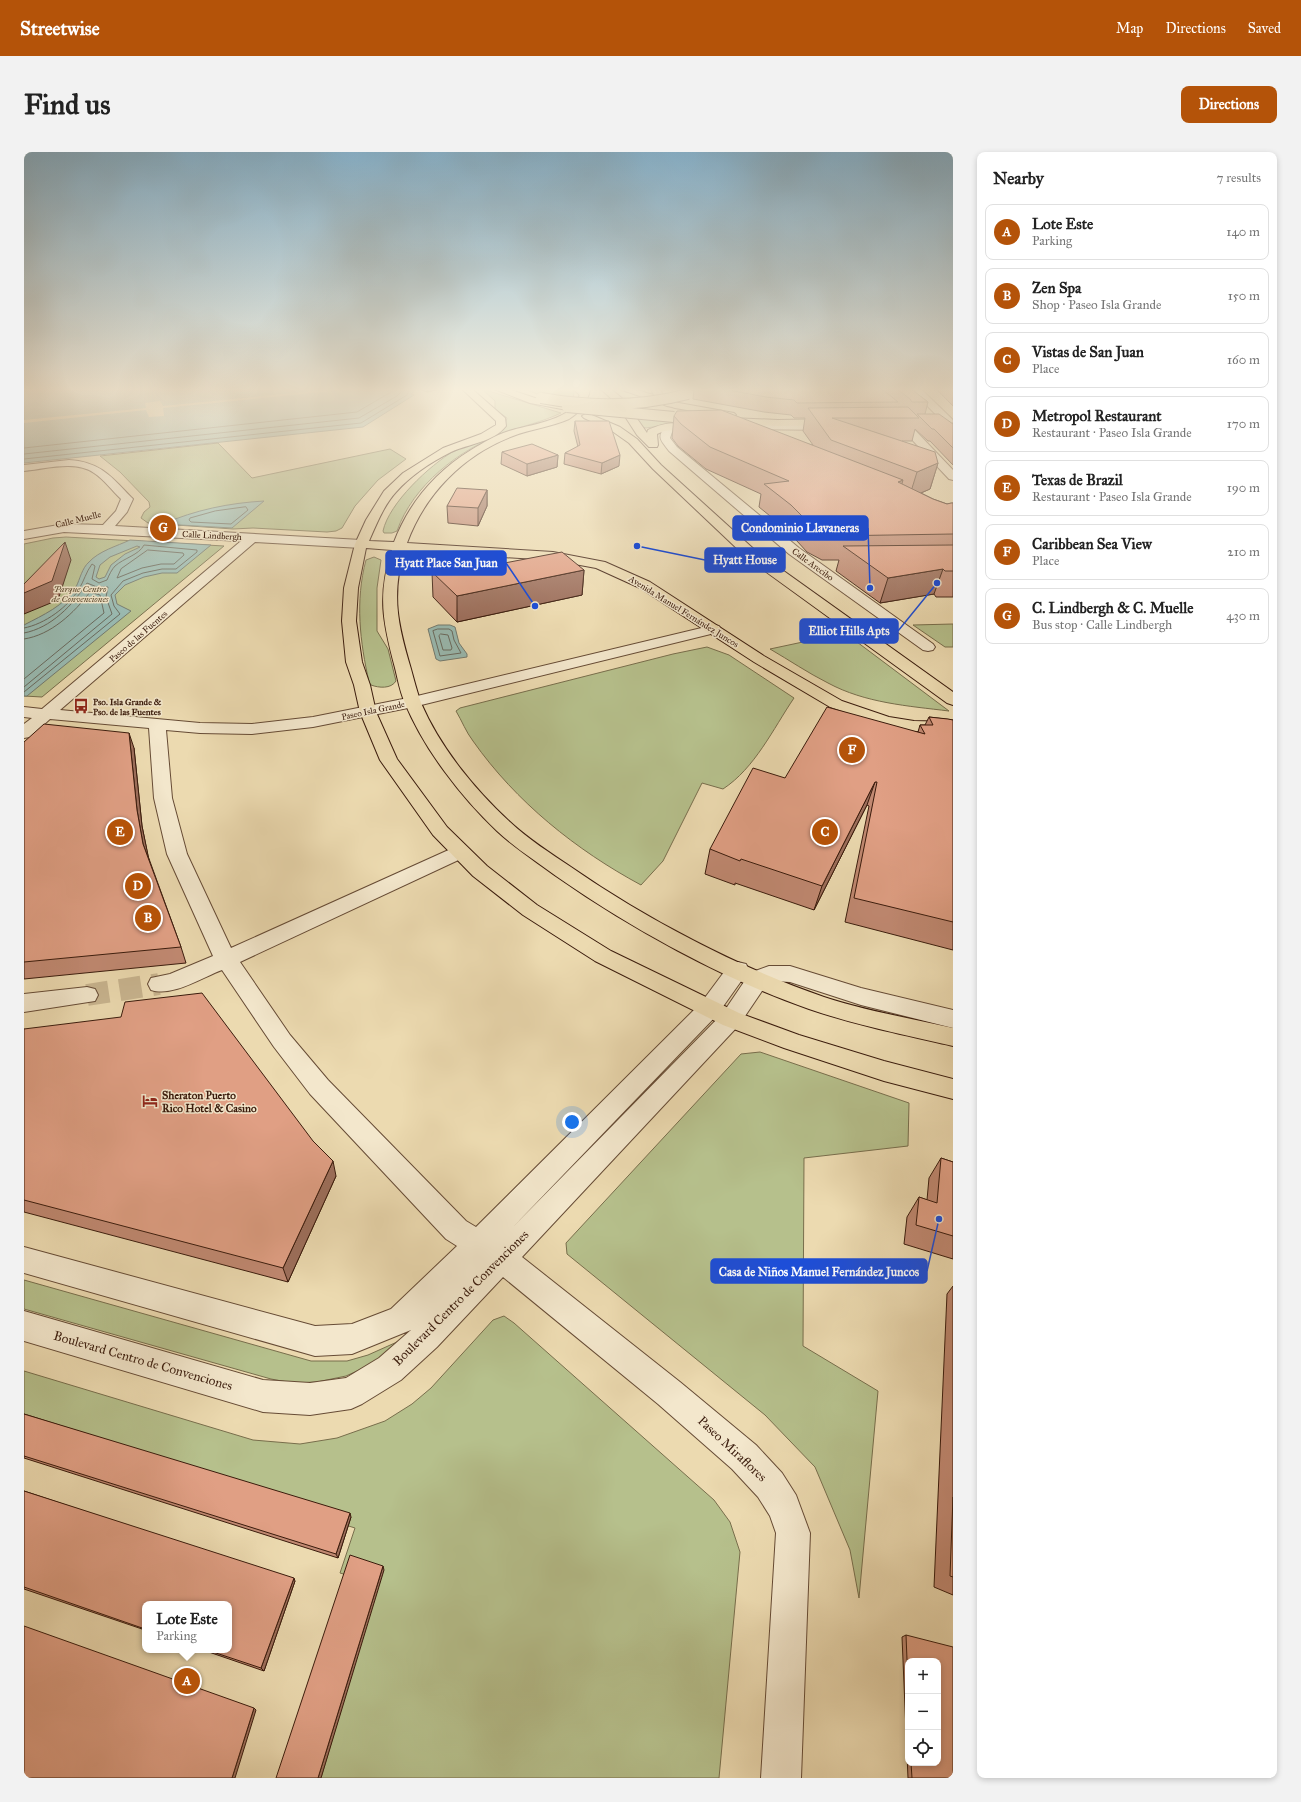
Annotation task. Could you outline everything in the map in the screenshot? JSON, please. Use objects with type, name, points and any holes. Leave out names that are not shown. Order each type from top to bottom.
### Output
[{"type":"main road","points":[[423,465],[407,475],[390,491],[372,520],[361,544],[351,588],[350,620],[354,662],[362,685],[368,712],[389,760],[440,831],[480,871],[530,910],[603,956],[720,1014],[800,1045],[884,1071],[953,1089]]},
{"type":"main road","points":[[455,465],[439,478],[420,503],[409,522],[393,563],[390,592],[391,623],[413,702],[439,748],[461,779],[504,827],[584,886],[651,926],[748,974],[852,1014],[953,1037]]},
{"type":"main road","points":[[655,465],[752,555],[953,700]]},
{"type":"main road","points":[[672,465],[702,495],[744,530]]},
{"type":"main road","name":"Calle Lindbergh","points":[[361,544],[400,547]]},
{"type":"main road","name":"Avenida Manuel Fernández Juncos","points":[[400,547],[552,556],[600,565],[645,585],[759,659],[836,704],[886,720],[914,726],[953,727]]},
{"type":"main road","points":[[774,554],[895,642]]},
{"type":"street","points":[[24,468],[50,465]]},
{"type":"street","points":[[79,465],[96,470],[127,499],[126,503],[122,507]]},
{"type":"street","name":"Calle Arecibo","points":[[692,465],[794,551],[928,647]]},
{"type":"street","points":[[941,465],[953,477]]},
{"type":"street","name":"Calle Muelle","points":[[103,513],[122,507]]},
{"type":"street","name":"Calle Muelle","points":[[106,529],[121,512],[122,507]]},
{"type":"street","name":"Calle Muelle","points":[[29,534],[55,524],[89,516]]},
{"type":"street","name":"Calle Lindbergh","points":[[29,534],[64,528],[106,529],[361,544]]},
{"type":"street","name":"Paseo de las Fuentes","points":[[24,733],[252,538]]},
{"type":"street","points":[[816,566],[837,565]]},
{"type":"street","name":"Paseo Isla Grande","points":[[24,712],[157,724],[252,729],[313,722],[413,702],[714,629]]},
{"type":"street","name":"Paseo Miraflores","points":[[157,724],[158,752],[163,798],[177,854],[226,959],[282,1041],[319,1087],[456,1230],[490,1251],[664,1388],[744,1457],[770,1485],[784,1507],[793,1533],[781,1778]]},
{"type":"street","points":[[159,984],[174,981],[226,959],[460,852]]},
{"type":"street","points":[[748,974],[790,974],[849,993],[953,1019]]},
{"type":"street","name":"Boulevard Centro de Convenciones","points":[[24,1326],[263,1396],[310,1399],[350,1393],[390,1369],[426,1336],[490,1251],[720,1014],[748,974]]},
{"type":"street","points":[[24,1003],[87,995]]},
{"type":"street","name":"Boulevard Centro de Convenciones","points":[[24,1260],[314,1341],[352,1339],[401,1319],[490,1251]]},
{"type":"green space","points":[[111,465],[239,465],[252,478],[314,465],[398,465],[378,480],[355,506],[342,528],[336,531],[327,532],[253,528],[233,529],[148,523],[141,518],[144,512],[150,507],[149,502]]},
{"type":"green space","points":[[434,465],[447,465],[426,484],[414,499],[404,514],[397,531],[392,533],[384,533],[383,531],[387,520],[393,509],[412,486]]},
{"type":"green space","name":"Parque Centro de Convenciones","points":[[66,537],[224,546],[42,697],[24,696],[24,544]]},
{"type":"green space","points":[[374,557],[381,560],[377,588],[377,631],[388,649],[396,681],[388,687],[378,687],[371,685],[369,682],[361,637],[360,606],[363,575],[366,560]]},
{"type":"green space","points":[[953,624],[953,647],[945,647],[913,625]]},
{"type":"green space","points":[[845,633],[949,711],[887,703],[842,690],[806,671],[770,649]]},
{"type":"green space","points":[[707,647],[729,655],[794,698],[763,747],[745,770],[723,789],[702,783],[663,861],[641,885],[593,856],[549,823],[528,804],[490,763],[471,738],[456,711],[460,708],[673,654]]},
{"type":"green space","points":[[760,1052],[909,1103],[908,1146],[804,1158],[803,1346],[878,1391],[859,1598],[850,1550],[815,1467],[765,1415],[567,1254],[566,1243],[741,1054]]},
{"type":"green space","points":[[24,1280],[311,1361],[347,1361],[368,1355],[397,1342],[399,1344],[377,1362],[346,1376],[317,1382],[293,1383],[271,1379],[24,1309]]},
{"type":"green space","points":[[504,1316],[514,1323],[714,1500],[730,1522],[740,1552],[719,1778],[321,1778],[378,1584],[340,1573],[355,1528],[24,1424],[24,1371],[253,1440],[300,1444],[337,1438],[385,1421],[412,1404],[431,1388],[493,1320]]},
{"type":"water","points":[[264,501],[232,528],[163,524],[212,508],[238,503]]},
{"type":"water","points":[[130,540],[211,545],[177,573],[162,573],[144,577],[125,585],[115,595],[117,604],[131,611],[27,696],[24,696],[24,625],[53,609],[65,600],[76,587],[85,567],[93,558]],"holes":[[[137,546],[140,547],[125,554],[111,565],[105,577],[99,579],[96,577],[100,565],[110,557]]]},
{"type":"water","points":[[438,625],[450,625],[455,627],[459,643],[467,654],[467,657],[440,661],[436,659],[428,629]]},
{"type":"building","points":[[752,465],[864,465],[903,480],[898,482],[933,499],[947,504],[953,503],[953,534],[828,536],[813,527],[791,505],[764,484],[789,481]]},
{"type":"building","points":[[898,465],[934,465],[917,472]]},
{"type":"building","points":[[457,488],[487,490],[478,508],[447,506]]},
{"type":"building","points":[[65,542],[52,581],[24,593],[24,584]]},
{"type":"building","points":[[953,545],[953,571],[945,571],[943,569],[888,578],[843,546]]},
{"type":"building","points":[[562,552],[584,570],[457,596],[432,572],[484,561],[489,566]]},
{"type":"building","points":[[827,707],[925,734],[920,725],[933,725],[929,717],[953,720],[953,922],[854,898],[877,782],[875,782],[822,886],[741,859],[740,861],[710,849],[753,768],[785,778]]},
{"type":"building","points":[[44,724],[129,733],[137,810],[143,844],[181,947],[24,962],[24,742]]},
{"type":"building","name":"Sheraton Puerto Rico Hotel & Casino","points":[[202,993],[313,1141],[333,1161],[283,1268],[24,1200],[24,1029],[121,1017],[125,1002]]},
{"type":"building","points":[[941,1158],[953,1162],[953,1236],[916,1225],[919,1197],[937,1203]]},
{"type":"building","points":[[24,1414],[350,1513],[336,1554],[24,1456]]},
{"type":"building","points":[[24,1491],[294,1578],[261,1668],[216,1653],[232,1653],[232,1601],[142,1601],[142,1628],[24,1587]]},
{"type":"building","points":[[953,1497],[953,1577],[950,1576]]},
{"type":"building","points":[[350,1555],[383,1566],[318,1778],[276,1778]]},
{"type":"building","points":[[24,1626],[254,1708],[232,1778],[24,1778]]},
{"type":"building","points":[[906,1635],[953,1647],[953,1778],[912,1778],[911,1766],[941,1766],[941,1658],[907,1658]]},
{"type":"tunnel","points":[[87,995],[159,984]]},
{"type":"place","name":"C. Lindbergh & C. Muelle","points":[[163,528]]},
{"type":"place","name":"Hyatt House","points":[[637,546]]},
{"type":"place","name":"Elliot Hills Apts","points":[[937,583]]},
{"type":"place","name":"Condominio Llavaneras","points":[[870,588]]},
{"type":"place","name":"Hyatt Place San Juan","points":[[535,606]]},
{"type":"place","name":"Pso. Isla Grande & Pso. de las Fuentes","points":[[81,706]]},
{"type":"place","name":"Caribbean Sea View","points":[[852,750]]},
{"type":"place","name":"Texas de Brazil","points":[[120,832]]},
{"type":"place","name":"Vistas de San Juan","points":[[825,832]]},
{"type":"place","name":"Metropol Restaurant","points":[[138,886]]},
{"type":"place","name":"Zen Spa","points":[[148,918]]},
{"type":"place","name":"Sheraton Puerto Rico Hotel & Casino","points":[[150,1101]]},
{"type":"place","name":"Casa de Niños Manuel Fernández Juncos","points":[[939,1219]]},
{"type":"place","name":"Lote Este","points":[[187,1681]]}]
